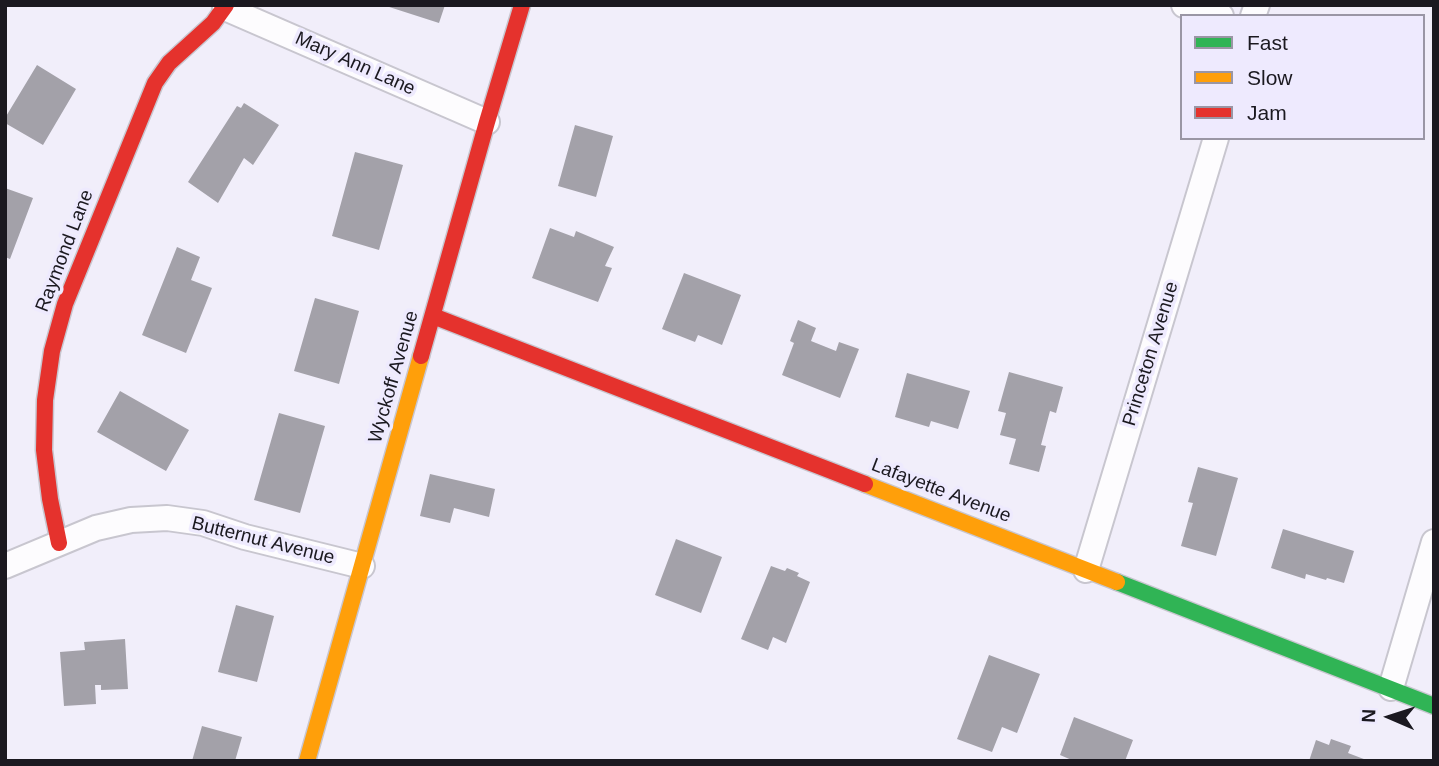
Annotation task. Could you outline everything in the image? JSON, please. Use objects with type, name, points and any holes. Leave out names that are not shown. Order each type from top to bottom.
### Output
[{"type":"street","name":"Wyckoff Avenue","points":[[307,761],[522,5]]},
{"type":"street","points":[[1184,5],[1214,14]]},
{"type":"street","name":"Mary Ann Lane","points":[[226,6],[487,122]]},
{"type":"street","name":"Raymond Lane","points":[[60,543],[50,499],[44,450],[45,400],[52,351],[65,304],[155,83],[169,63],[213,23],[226,6]]},
{"type":"street","name":"Princeton Avenue","points":[[1086,570],[1215,140]]},
{"type":"street","name":"Lafayette Avenue","points":[[433,316],[1434,706]]},
{"type":"street","name":"Butternut Avenue","points":[[5,566],[96,528],[131,520],[167,518],[203,523],[245,537],[362,566]]},
{"type":"street","points":[[1391,688],[1434,542]]},
{"type":"building","points":[[383,5],[445,5],[439,23]]},
{"type":"building","points":[[37,65],[76,89],[43,145],[5,123],[5,118]]},
{"type":"building","points":[[244,103],[279,125],[253,165],[244,158],[218,203],[188,182],[237,106],[241,108]]},
{"type":"building","points":[[575,125],[613,136],[596,197],[558,186]]},
{"type":"building","points":[[355,152],[403,165],[379,250],[332,236]]},
{"type":"building","points":[[5,188],[33,198],[10,259],[5,257]]},
{"type":"building","points":[[550,228],[574,237],[576,231],[614,247],[605,266],[612,268],[598,302],[532,278]]},
{"type":"building","points":[[177,247],[200,257],[191,280],[212,288],[186,353],[142,335]]},
{"type":"building","points":[[684,273],[741,295],[722,345],[698,335],[695,342],[662,329]]},
{"type":"building","points":[[315,298],[359,311],[339,384],[294,371]]},
{"type":"building","points":[[798,320],[816,328],[811,341],[836,351],[839,342],[859,349],[840,398],[782,375],[794,343],[790,341]]},
{"type":"building","points":[[1009,372],[1063,387],[1056,413],[1050,411],[1041,445],[1046,446],[1039,472],[1009,464],[1016,439],[1000,435],[1006,413],[998,411]]},
{"type":"building","points":[[907,373],[970,391],[958,429],[931,421],[929,427],[895,417]]},
{"type":"building","points":[[120,391],[189,430],[166,471],[97,432]]},
{"type":"building","points":[[279,413],[325,426],[300,513],[254,500]]},
{"type":"building","points":[[1198,467],[1238,478],[1216,556],[1181,546],[1193,503],[1188,502]]},
{"type":"building","points":[[430,474],[495,489],[489,517],[454,508],[450,523],[420,516]]},
{"type":"building","points":[[1283,529],[1354,551],[1344,583],[1306,574],[1305,579],[1271,568]]},
{"type":"building","points":[[676,539],[722,557],[701,613],[655,595]]},
{"type":"building","points":[[771,566],[785,571],[787,568],[810,582],[786,643],[773,637],[768,650],[741,639]]},
{"type":"building","points":[[236,605],[274,616],[257,682],[218,672]]},
{"type":"building","points":[[125,639],[128,689],[101,690],[101,685],[95,685],[96,704],[64,706],[60,652],[85,650],[84,642]]},
{"type":"building","points":[[989,655],[1040,674],[1017,733],[1002,727],[992,752],[957,739]]},
{"type":"building","points":[[1074,717],[1133,740],[1125,761],[1074,761],[1060,755]]},
{"type":"building","points":[[202,726],[242,737],[235,761],[192,761]]},
{"type":"building","points":[[1331,739],[1351,746],[1348,753],[1369,761],[1309,761],[1316,740],[1329,745]]},
{"type":"traffic: fast","points":[[1117,582],[1434,706]]},
{"type":"traffic: slow","points":[[307,761],[421,356]]},
{"type":"traffic: slow","points":[[865,484],[1117,582]]},
{"type":"traffic: jam","points":[[59,543],[44,450],[45,400],[52,351],[65,304],[155,83],[169,63],[213,23],[226,5]]},
{"type":"traffic: jam","points":[[421,356],[522,5]]},
{"type":"traffic: jam","points":[[433,316],[865,484]]}]
